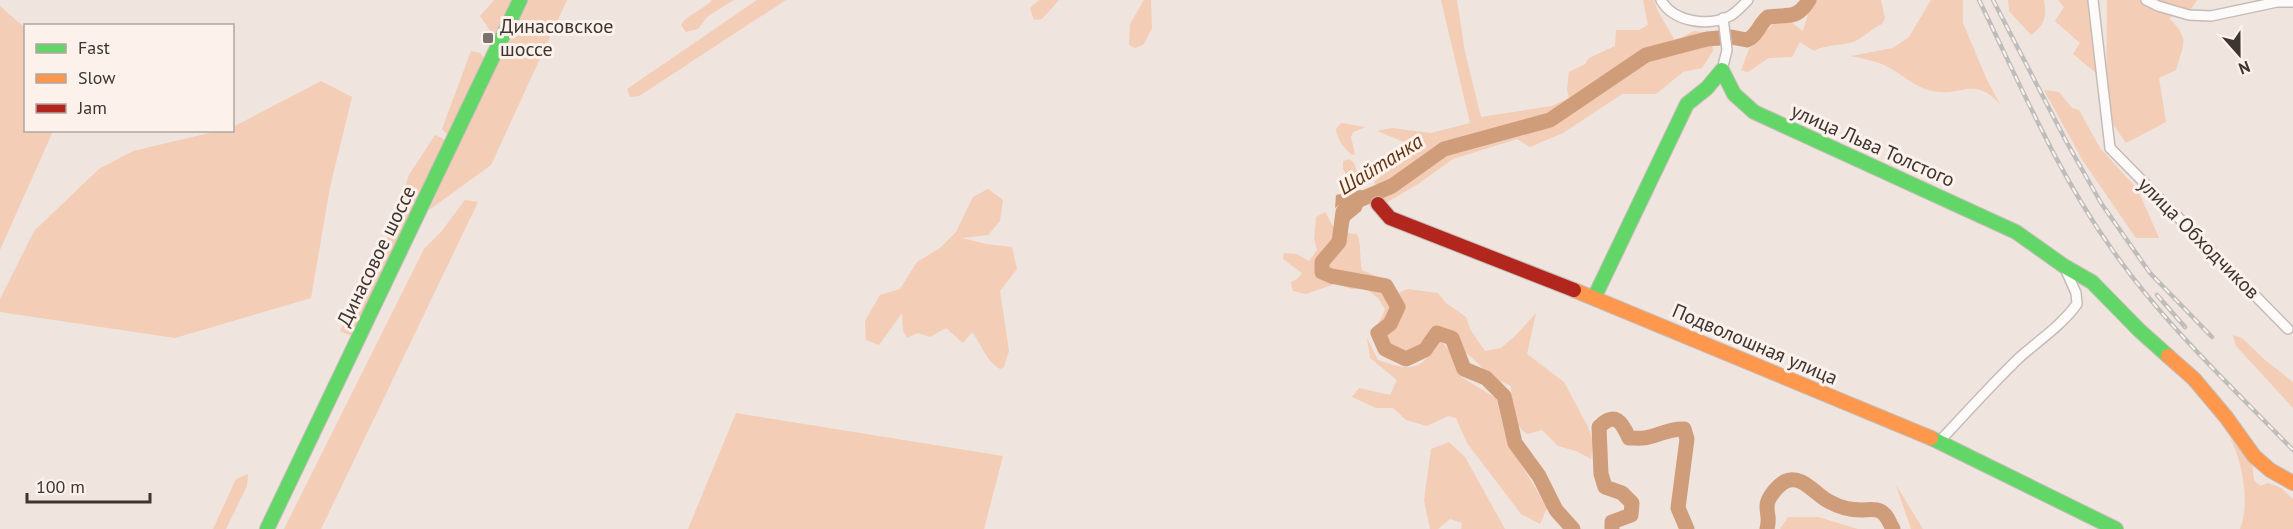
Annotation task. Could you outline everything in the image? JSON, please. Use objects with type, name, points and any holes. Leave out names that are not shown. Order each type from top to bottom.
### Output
[{"type":"street","name":"Динасовое шоссе","points":[[267,529],[520,0]]},
{"type":"street","points":[[1661,1],[1672,13],[1686,19],[1703,21],[1731,15],[1748,0]]},
{"type":"street","name":"улица Обходчиков","points":[[2093,0],[2110,148],[2288,329]]},
{"type":"street","points":[[2146,0],[2189,15],[2211,16],[2277,2],[2293,2]]},
{"type":"street","points":[[1594,298],[1687,104],[1707,88],[1722,70],[1727,43],[1723,18]]},
{"type":"street","name":"улица Льва Толстого","points":[[1722,70],[1732,94],[1754,112],[2016,232],[2064,266],[2092,282],[2139,330],[2193,379],[2226,417],[2254,456],[2270,470],[2293,483]]},
{"type":"street","name":"Подволошная улица","points":[[1377,204],[1390,218],[1594,298],[1939,442],[1983,465],[2072,505],[2116,529]]},
{"type":"street","points":[[1939,442],[1998,378],[2034,344],[2064,321],[2077,304],[2076,293],[2064,266]]},
{"type":"shaded area","points":[[494,0],[514,0],[494,36],[480,16]]},
{"type":"shaded area","points":[[525,0],[567,0],[491,165],[429,210]]},
{"type":"shaded area","points":[[712,0],[734,0],[708,16],[698,29],[686,32],[681,25],[684,21]]},
{"type":"shaded area","points":[[757,0],[786,0],[639,96],[630,97],[627,89]]},
{"type":"shaded area","points":[[1039,0],[1059,0],[1042,19],[1034,20],[1030,8]]},
{"type":"shaded area","points":[[1144,0],[1151,0],[1152,29],[1143,45],[1135,48],[1129,45],[1130,24]]},
{"type":"shaded area","points":[[1441,0],[1457,0],[1465,52],[1481,117],[1552,106],[1569,98],[1567,90],[1569,72],[1585,64],[1589,58],[1615,46],[1616,30],[1639,30],[1648,25],[1643,0],[1654,0],[1675,41],[1694,31],[1711,33],[1713,51],[1702,68],[1683,72],[1656,94],[1622,94],[1563,133],[1530,147],[1517,139],[1453,159],[1386,203],[1374,182],[1401,159],[1409,144],[1377,131],[1392,128],[1431,133],[1470,123]]},
{"type":"shaded area","points":[[1816,0],[1881,0],[1885,18],[1882,24],[1853,42],[1823,47],[1814,51],[1800,42],[1792,57],[1769,58],[1748,72],[1741,70],[1749,49],[1774,23],[1787,19],[1803,31],[1809,10]]},
{"type":"shaded area","points":[[1931,0],[1963,0],[1963,23],[1987,80],[2000,104],[1982,90],[1943,92],[1925,89],[1886,66],[1851,56],[1893,48],[1909,37]]},
{"type":"shaded area","points":[[2008,0],[2044,0],[2044,20],[2031,35],[2009,11]]},
{"type":"shaded area","points":[[2058,0],[2093,0],[2102,78],[2073,54],[2080,43],[2055,21],[2064,7]]},
{"type":"shaded area","points":[[2107,0],[2197,0],[2191,9],[2169,18],[2183,37],[2183,47],[2176,70],[2159,78],[2166,122],[2126,143],[2106,114]]},
{"type":"shaded area","points":[[0,6],[24,27],[24,132],[53,132],[0,250]]},
{"type":"shaded area","points":[[471,51],[480,53],[486,60],[449,136],[442,129]]},
{"type":"shaded area","points":[[321,81],[352,97],[330,187],[311,298],[175,338],[0,312],[0,299],[34,231],[99,169],[133,151],[214,132],[234,132],[234,126]]},
{"type":"shaded area","points":[[2044,90],[2059,92],[2072,108],[2079,110],[2100,148],[2138,190],[2159,238],[2136,238],[2083,161]]},
{"type":"shaded area","points":[[1341,123],[1366,127],[1353,132],[1351,137],[1355,154],[1352,155],[1341,143],[1336,129]]},
{"type":"shaded area","points":[[435,135],[446,140],[352,336],[340,331],[390,233],[409,175]]},
{"type":"shaded area","points":[[1349,159],[1354,163],[1363,187],[1347,191],[1345,190],[1351,183],[1343,169],[1343,161]]},
{"type":"shaded area","points":[[988,189],[1003,200],[1000,221],[988,235],[962,238],[1012,247],[1017,269],[1000,291],[1009,351],[1004,367],[1000,369],[991,362],[972,332],[963,343],[946,328],[930,337],[918,333],[907,338],[903,331],[902,313],[879,345],[866,340],[865,321],[880,295],[900,289],[917,262],[940,248],[956,232],[973,197]]},
{"type":"shaded area","points":[[1360,190],[1369,192],[1372,199],[1365,201],[1361,211],[1350,220],[1345,232],[1340,235],[1339,205],[1335,208],[1336,195]]},
{"type":"shaded area","points":[[465,200],[478,202],[321,529],[284,529],[424,249],[441,232]]},
{"type":"shaded area","points":[[1325,212],[1336,232],[1357,234],[1362,270],[1386,280],[1399,293],[1407,289],[1438,293],[1446,303],[1466,317],[1470,329],[1485,351],[1501,348],[1536,313],[1527,354],[1564,382],[1588,427],[1593,442],[1591,459],[1576,451],[1558,446],[1542,430],[1527,434],[1517,424],[1515,418],[1511,386],[1493,377],[1468,354],[1447,340],[1439,338],[1422,358],[1409,363],[1385,354],[1377,346],[1375,336],[1376,328],[1385,309],[1378,298],[1365,288],[1352,289],[1335,284],[1306,294],[1293,291],[1291,282],[1302,273],[1283,259],[1284,253],[1297,254],[1309,261],[1317,250],[1314,239],[1316,217]]},
{"type":"shaded area","points":[[2233,335],[2242,338],[2293,382],[2293,408],[2236,346]]},
{"type":"shaded area","points":[[1367,338],[1378,360],[1407,367],[1420,364],[1427,359],[1440,340],[1453,355],[1461,377],[1496,398],[1508,442],[1547,508],[1540,524],[1521,514],[1467,443],[1456,418],[1448,416],[1427,426],[1406,420],[1393,408],[1376,408],[1352,397],[1359,388],[1390,395],[1397,380],[1370,358]]},
{"type":"shaded area","points":[[736,413],[1003,456],[984,529],[688,529]]},
{"type":"shaded area","points":[[2230,438],[2252,465],[2254,480],[2260,486],[2268,483],[2281,488],[2293,499],[2293,529],[2240,529],[2244,508],[2244,483],[2235,448]]},
{"type":"shaded area","points":[[1449,442],[1465,457],[1505,529],[1461,529],[1462,523],[1450,519],[1438,529],[1430,529],[1424,500],[1431,449]]},
{"type":"shaded area","points":[[248,474],[247,486],[226,529],[213,529],[236,479]]},
{"type":"shaded area","points":[[1896,485],[1923,529],[1911,529]]},
{"type":"shaded area","points":[[1788,517],[1818,517],[1858,529],[1780,529]]},
{"type":"waterway","name":"Шайтанка","points":[[1573,529],[1556,510],[1539,476],[1515,443],[1504,396],[1486,378],[1464,369],[1452,338],[1437,333],[1425,350],[1406,359],[1385,349],[1378,333],[1390,324],[1398,307],[1386,286],[1331,276],[1322,272],[1322,262],[1339,242],[1343,212],[1350,204],[1392,186],[1444,149],[1550,120],[1646,55],[1707,39],[1731,37],[1747,40],[1768,17],[1796,13],[1809,0]]},
{"type":"waterway","name":"Шайтанка","points":[[1612,529],[1612,522],[1631,515],[1632,503],[1622,493],[1605,487],[1601,474],[1599,427],[1614,419],[1621,423],[1629,438],[1647,438],[1671,430],[1684,429],[1687,439],[1678,508],[1687,529]]},
{"type":"waterway","name":"Шайтанка","points":[[1767,529],[1769,499],[1780,485],[1792,480],[1804,483],[1825,499],[1845,508],[1880,511],[1886,516],[1893,529]]},
{"type":"railway","points":[[1979,0],[2056,158],[2111,248],[2131,276],[2175,328],[2293,450]]},
{"type":"railway","points":[[1993,0],[2101,203],[2150,273],[2212,337]]},
{"type":"railway","points":[[2157,295],[2185,327]]},
{"type":"traffic: fast","points":[[267,529],[520,0]]},
{"type":"traffic: fast","points":[[1594,298],[1687,104],[1707,88],[1722,70],[1734,94],[1754,112],[2016,232],[2064,266],[2092,282],[2168,356]]},
{"type":"traffic: fast","points":[[1931,438],[2116,529]]},
{"type":"traffic: slow","points":[[1574,290],[1931,438]]},
{"type":"traffic: slow","points":[[2168,356],[2194,379],[2226,417],[2254,456],[2270,470],[2293,483]]},
{"type":"traffic: jam","points":[[1378,204],[1390,218],[1574,290]]},
{"type":"place","name":"Динасовское шоссе","points":[[488,38]]}]
